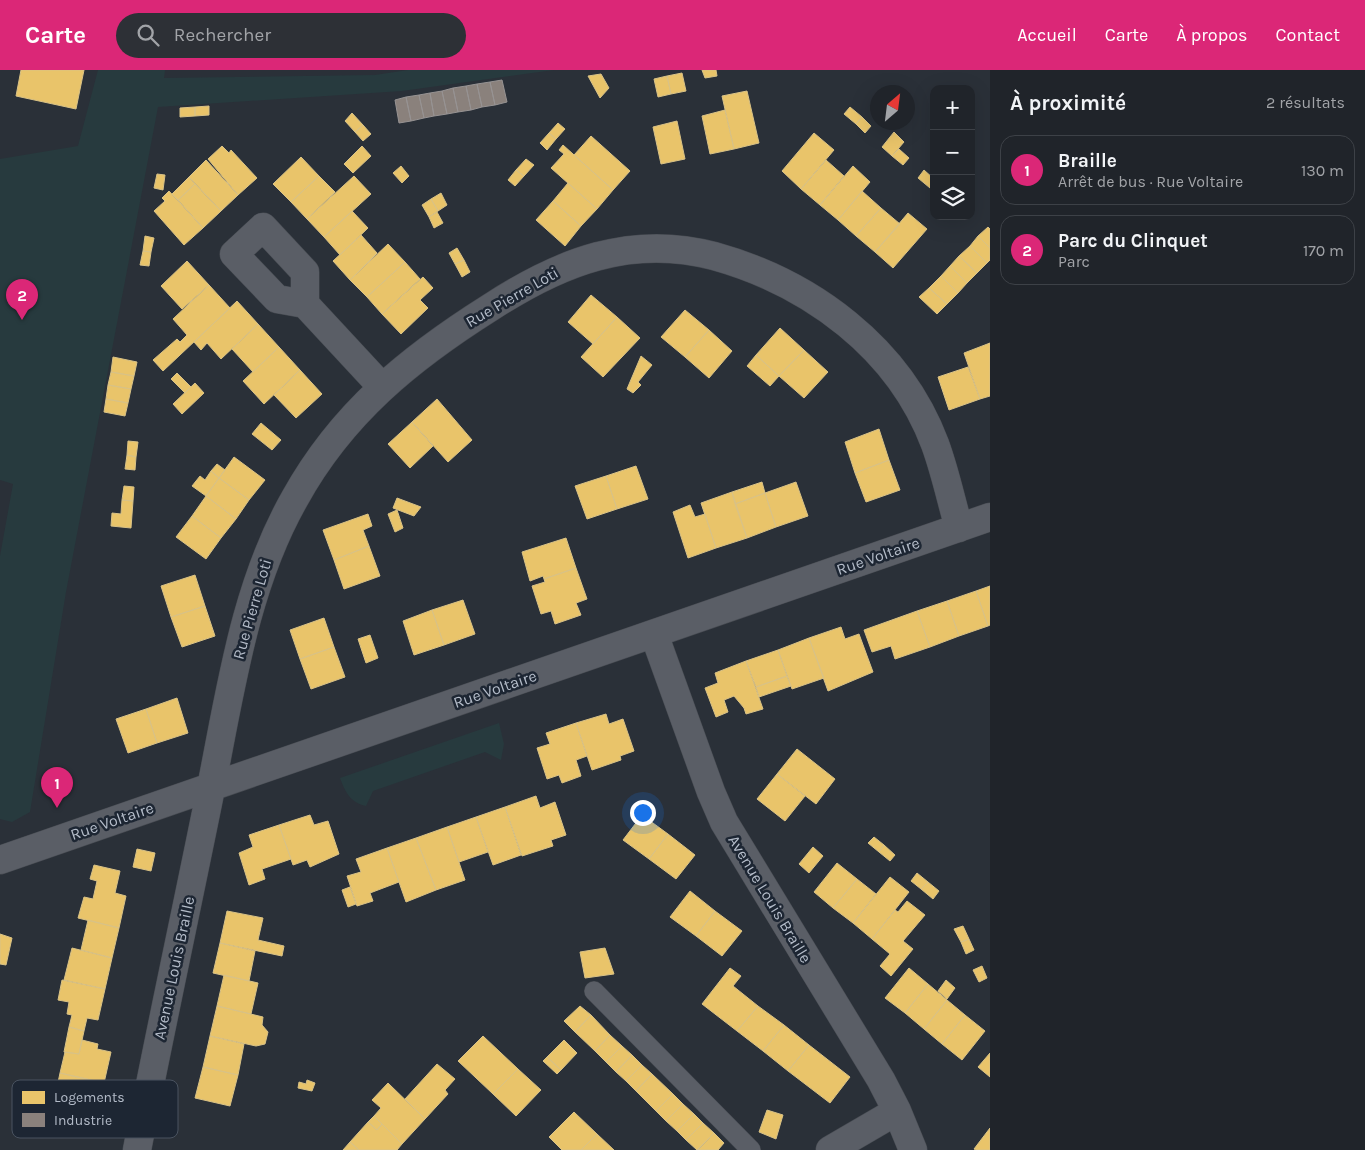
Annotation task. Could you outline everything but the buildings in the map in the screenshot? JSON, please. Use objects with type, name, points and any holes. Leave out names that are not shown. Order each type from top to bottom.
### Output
[{"type":"street","name":"Rue Pierre Loti","points":[[211,787],[250,610],[269,551],[294,498],[318,461],[342,429],[382,387],[437,341],[519,289],[552,272],[580,261],[632,248],[671,248],[705,254],[761,272],[806,294],[832,312],[869,343],[902,383],[929,431],[959,528]]},
{"type":"street","points":[[305,304],[382,387]]},
{"type":"street","name":"Rue Voltaire","points":[[0,860],[990,518]]},
{"type":"street","name":"Avenue Louis Braille","points":[[654,634],[711,792],[724,822],[881,1080],[897,1111],[913,1150]]},
{"type":"street","name":"Avenue Louis Braille","points":[[157,1080],[211,787]]},
{"type":"street","points":[[830,1150],[897,1111]]},
{"type":"lane","points":[[594,991],[752,1150]]},
{"type":"green space","points":[[98,70],[165,70],[164,78],[375,75],[408,70],[554,70],[402,91],[158,107],[66,592],[30,812],[12,822],[0,819],[0,556],[13,484],[0,480],[0,159],[78,146]]},
{"type":"green space","points":[[499,723],[504,744],[501,760],[485,752],[373,791],[366,806],[352,800],[340,778]]},
{"type":"place","name":"Parc du Clinquet","points":[[22,320]]},
{"type":"place","name":"Braille","points":[[57,808]]}]
